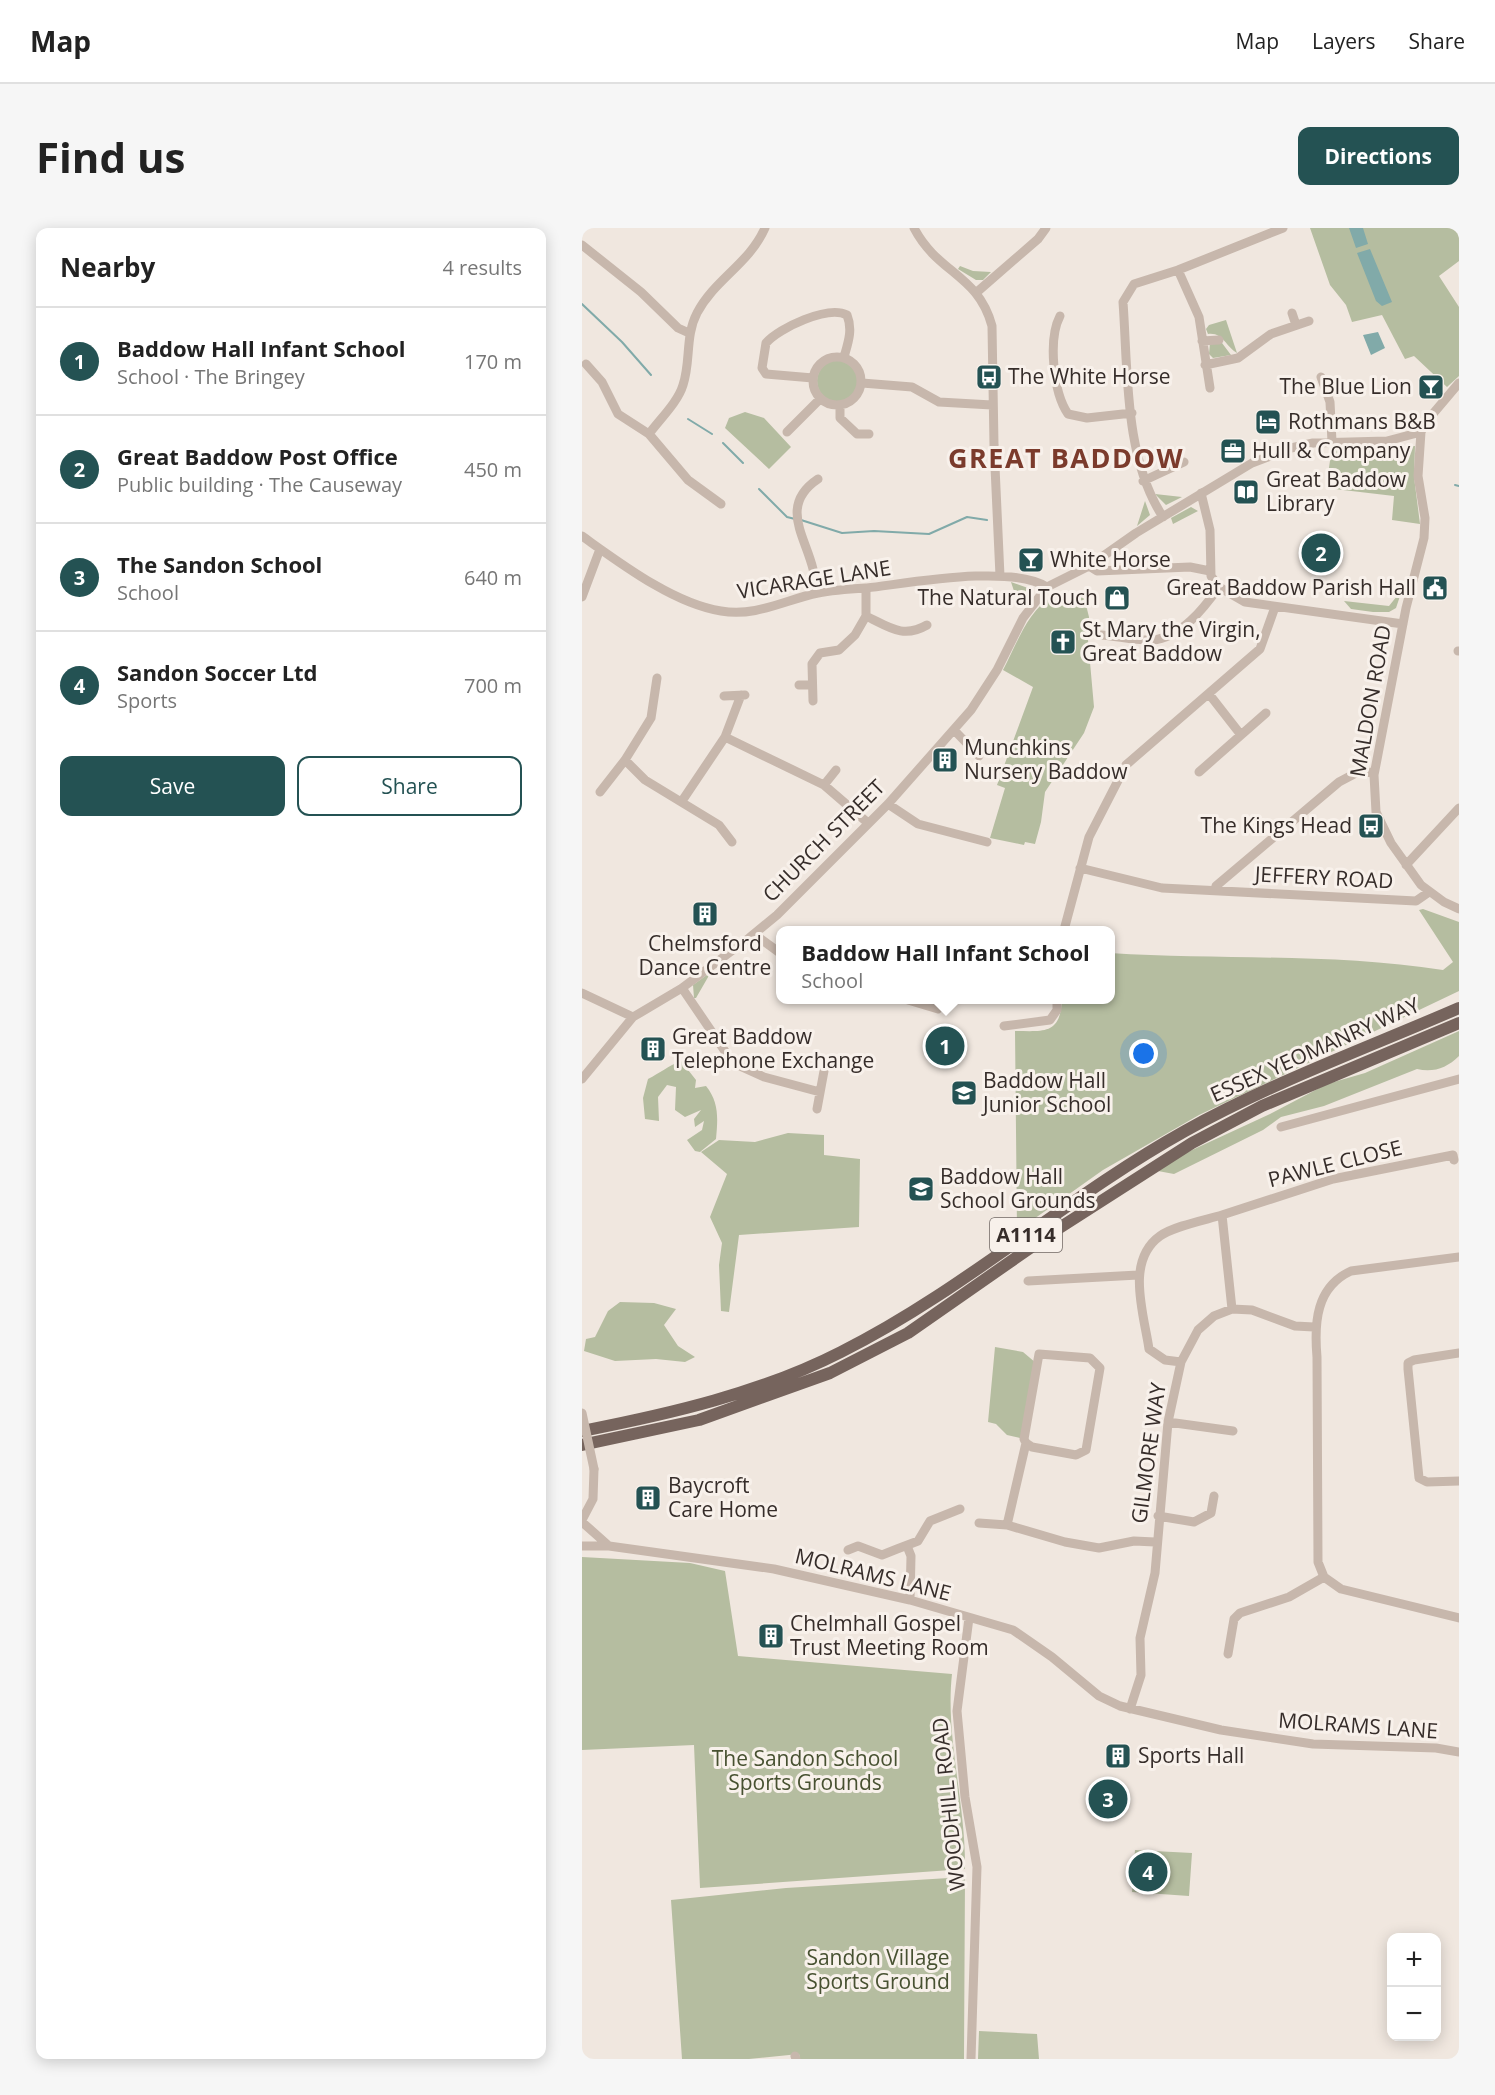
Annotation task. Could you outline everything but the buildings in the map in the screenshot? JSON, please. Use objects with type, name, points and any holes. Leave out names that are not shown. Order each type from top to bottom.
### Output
[{"type":"main road","name":"ESSEX YEOMANRY WAY","points":[[582,1431],[693,1405],[755,1387],[839,1353],[967,1278],[1059,1210],[1184,1132],[1274,1085],[1459,1008]]},
{"type":"main road","name":"ESSEX YEOMANRY WAY","points":[[582,1444],[699,1420],[769,1397],[830,1372],[908,1333],[1053,1232],[1192,1143],[1262,1106],[1459,1023]]},
{"type":"street","points":[[649,434],[683,387],[689,333],[698,312],[718,284],[758,246],[765,228]]},
{"type":"street","points":[[914,228],[932,256],[977,292],[987,307],[992,326],[1000,576]]},
{"type":"street","points":[[977,292],[1023,253],[1046,228]]},
{"type":"street","points":[[1162,517],[1143,480],[1132,413],[1123,302],[1134,284],[1178,270],[1257,232],[1283,228]]},
{"type":"street","points":[[582,245],[641,292],[678,328],[689,333]]},
{"type":"street","points":[[1178,270],[1199,317],[1209,388]]},
{"type":"street","points":[[813,378],[766,374],[762,368],[766,343],[788,326],[840,312],[847,315],[850,324],[844,357]]},
{"type":"street","points":[[1292,313],[1296,325]]},
{"type":"street","points":[[1060,316],[1053,330],[1053,350],[1057,381],[1068,414],[1087,418],[1132,413]]},
{"type":"street","points":[[1205,365],[1238,358],[1271,334],[1309,321]]},
{"type":"street","points":[[1202,341],[1219,340]]},
{"type":"street","points":[[844,357],[857,367],[862,383],[857,396],[840,406],[820,399],[813,386],[813,378],[815,370],[827,358],[844,357]]},
{"type":"street","points":[[586,364],[602,382],[618,414],[649,434],[688,480],[719,498]]},
{"type":"street","points":[[1321,377],[1330,402],[1332,442]]},
{"type":"street","points":[[862,383],[912,387],[939,402],[993,405]]},
{"type":"street","points":[[1047,587],[1089,566],[1162,517],[1252,463],[1281,451],[1313,443],[1387,441],[1421,432],[1426,422],[1459,383]]},
{"type":"street","points":[[787,432],[820,399]]},
{"type":"street","points":[[840,406],[840,418],[857,434],[869,434]]},
{"type":"street","name":"MALDON ROAD","points":[[1421,432],[1418,476],[1425,518],[1424,538],[1403,624],[1374,772],[1376,812],[1384,832],[1406,865],[1429,892],[1459,909]]},
{"type":"street","points":[[1143,480],[1184,462]]},
{"type":"street","points":[[812,481],[800,498],[796,519],[813,569],[817,593]]},
{"type":"street","points":[[1201,493],[1210,530],[1210,571],[1219,587],[1245,602],[1403,624]]},
{"type":"street","name":"VICARAGE LANE","points":[[582,536],[687,601],[721,611],[752,612],[770,609],[817,593],[1000,576],[1012,576],[1047,587]]},
{"type":"street","points":[[582,597],[600,549]]},
{"type":"street","points":[[1089,566],[1097,571],[1190,567],[1210,571]]},
{"type":"street","name":"CHURCH STREET","points":[[582,1079],[633,1017],[682,988],[754,934],[791,901],[888,804],[987,689],[1023,618],[1047,587]]},
{"type":"street","points":[[1101,635],[1153,640],[1180,629],[1198,615],[1219,587]]},
{"type":"street","points":[[813,701],[812,664],[816,656],[844,647],[866,616],[866,588]]},
{"type":"street","points":[[1065,926],[1089,837],[1126,765],[1260,649],[1275,607]]},
{"type":"street","points":[[866,616],[897,630],[914,633],[927,626]]},
{"type":"street","points":[[600,792],[625,760],[651,718],[657,678]]},
{"type":"street","points":[[799,686],[812,685]]},
{"type":"street","points":[[1209,694],[1241,735]]},
{"type":"street","points":[[682,801],[725,737],[744,695],[724,696]]},
{"type":"street","points":[[1199,772],[1266,713]]},
{"type":"street","points":[[954,730],[980,756]]},
{"type":"street","points":[[725,737],[824,785],[868,823]]},
{"type":"street","points":[[625,760],[645,780],[719,825],[732,842]]},
{"type":"street","points":[[824,785],[836,770]]},
{"type":"street","points":[[1215,890],[1216,886],[1339,782],[1356,773],[1374,772]]},
{"type":"street","points":[[888,804],[918,824],[974,844],[987,842]]},
{"type":"street","points":[[1406,865],[1459,808]]},
{"type":"street","name":"JEFFERY ROAD","points":[[1080,868],[1147,886],[1416,901],[1429,892]]},
{"type":"street","points":[[754,934],[776,950]]},
{"type":"street","points":[[682,988],[735,1060],[764,1077],[820,1092]]},
{"type":"street","points":[[582,993],[633,1017]]},
{"type":"street","points":[[922,1004],[938,1010]]},
{"type":"street","points":[[1004,1026],[1050,1020],[1057,1010],[1057,1004]]},
{"type":"street","points":[[817,1109],[824,1071]]},
{"type":"street","points":[[1281,1127],[1459,1079]]},
{"type":"street","name":"PAWLE CLOSE","points":[[1222,1215],[1333,1179],[1453,1155],[1454,1160]]},
{"type":"street","points":[[1181,1362],[1165,1360],[1149,1349],[1138,1275],[1151,1244],[1162,1234],[1222,1215],[1232,1309],[1252,1310],[1295,1326],[1314,1327]]},
{"type":"street","points":[[1459,1257],[1352,1271],[1340,1276],[1320,1303],[1314,1327],[1317,1357],[1318,1562],[1324,1578],[1341,1589],[1459,1618]]},
{"type":"street","points":[[1028,1281],[1138,1275]]},
{"type":"street","name":"GILMORE WAY","points":[[1130,1709],[1141,1675],[1140,1638],[1155,1573],[1155,1542],[1168,1422],[1181,1362],[1198,1330],[1214,1316],[1232,1309]]},
{"type":"street","points":[[1459,1353],[1408,1363],[1419,1478],[1427,1482],[1459,1481]]},
{"type":"street","points":[[1007,1525],[1026,1443],[1024,1439],[1039,1354],[1090,1358],[1096,1362],[1100,1368],[1086,1450],[1076,1455],[1032,1447],[1026,1443]]},
{"type":"street","points":[[582,1413],[594,1469],[593,1499],[582,1521],[609,1546]]},
{"type":"street","points":[[1168,1422],[1228,1428]]},
{"type":"street","points":[[1158,1516],[1194,1522],[1211,1514],[1214,1496]]},
{"type":"street","points":[[848,1551],[858,1546],[882,1555],[907,1546],[918,1541],[930,1521],[960,1509]]},
{"type":"street","points":[[979,1523],[1007,1525],[1065,1542],[1100,1548],[1134,1541],[1155,1542]]},
{"type":"street","name":"MOLRAMS LANE","points":[[582,1546],[609,1546],[774,1569],[910,1600],[1013,1630],[1052,1657],[1099,1696],[1130,1709],[1221,1730],[1313,1744],[1436,1748],[1459,1752]]},
{"type":"street","points":[[907,1546],[911,1556],[910,1600]]},
{"type":"street","points":[[1225,1651],[1233,1619],[1240,1613],[1289,1597],[1324,1578]]},
{"type":"street","name":"WOODHILL ROAD","points":[[969,1618],[957,1711],[965,1797],[977,1868],[971,2059]]},
{"type":"green space","points":[[1310,228],[1459,228],[1459,261],[1439,276],[1459,307],[1459,376],[1447,387],[1414,356],[1405,359],[1382,315],[1352,322],[1346,305],[1330,285]]},
{"type":"green space","points":[[960,266],[973,271],[991,272],[983,280],[976,280],[958,269]]},
{"type":"green space","points":[[1226,320],[1237,353],[1217,335],[1208,334],[1206,329],[1209,325]]},
{"type":"green space","points":[[1210,343],[1222,343],[1231,355],[1213,358],[1209,354]]},
{"type":"green space","points":[[838,360],[853,366],[859,381],[853,396],[838,402],[823,396],[817,381],[823,366]]},
{"type":"green space","points":[[745,412],[764,418],[791,447],[769,469],[725,428],[729,418]]},
{"type":"green space","points":[[1415,446],[1414,477],[1420,524],[1392,520],[1394,496],[1326,488],[1332,447]]},
{"type":"green space","points":[[1155,494],[1182,497],[1166,505]]},
{"type":"green space","points":[[1145,501],[1150,515],[1137,526]]},
{"type":"green space","points":[[1191,507],[1198,511],[1173,524],[1171,518]]},
{"type":"green space","points":[[1011,582],[1028,588],[1019,606]]},
{"type":"green space","points":[[1083,593],[1089,617],[1088,640],[1094,707],[1084,733],[1045,792],[1035,844],[1025,842],[1024,845],[990,838],[1005,788],[997,785],[1033,687],[1003,670],[1029,619],[1044,602],[1053,596],[1056,602],[1067,595]]},
{"type":"green space","points":[[1397,596],[1400,596],[1396,608],[1389,612],[1351,609],[1344,601],[1389,606]]},
{"type":"green space","points":[[1423,909],[1459,922],[1459,991],[1199,1115],[1103,1170],[1017,1231],[1015,1031],[1049,1029],[1058,1020],[1062,1004],[1115,1004],[1115,953],[1360,961],[1443,970],[1453,962],[1419,910]]},
{"type":"green space","points":[[711,972],[696,998],[694,998],[693,985]]},
{"type":"green space","points":[[1459,1031],[1459,1056],[1450,1064],[1434,1070],[1417,1069],[1324,1106],[1281,1117],[1263,1130],[1174,1174],[1158,1171],[1177,1157],[1270,1114],[1327,1084],[1365,1073]]},
{"type":"green space","points":[[681,1061],[696,1080],[695,1088],[706,1086],[715,1104],[716,1139],[700,1152],[695,1151],[687,1140],[702,1130],[704,1121],[695,1127],[694,1119],[701,1110],[685,1117],[675,1110],[676,1087],[667,1085],[658,1097],[659,1121],[645,1119],[643,1098],[648,1079]]},
{"type":"green space","points":[[788,1133],[824,1135],[824,1155],[860,1159],[859,1227],[739,1235],[729,1312],[721,1311],[719,1265],[722,1243],[710,1217],[727,1174],[701,1152],[719,1140],[755,1142]]},
{"type":"green space","points":[[620,1302],[654,1303],[676,1309],[664,1325],[678,1346],[695,1357],[685,1362],[656,1359],[615,1361],[584,1351],[586,1339],[595,1337],[608,1311]]},
{"type":"green space","points":[[995,1347],[1023,1352],[1036,1363],[1024,1439],[1007,1435],[996,1424],[988,1422]]},
{"type":"green space","name":"The Sandon School Sports Grounds","points":[[582,1557],[690,1563],[725,1571],[738,1656],[952,1674],[951,1722],[965,1869],[700,1888],[694,1745],[582,1750]]},
{"type":"green space","points":[[1135,1850],[1192,1853],[1189,1896],[1132,1892]]},
{"type":"green space","name":"Sandon Village Sports Ground","points":[[965,1877],[964,2059],[800,2059],[799,2054],[749,2059],[682,2059],[671,1900],[786,1888]]},
{"type":"green space","points":[[979,2031],[1037,2034],[1039,2059],[978,2059]]},
{"type":"water","points":[[1349,228],[1363,228],[1368,244],[1356,248]]},
{"type":"water","points":[[1370,249],[1392,302],[1382,306],[1376,301],[1357,253]]},
{"type":"water","points":[[1378,332],[1385,348],[1371,355],[1363,335]]},
{"type":"waterway","points":[[582,304],[622,342],[651,375]]},
{"type":"waterway","points":[[688,419],[712,434]]},
{"type":"waterway","points":[[723,443],[743,463]]},
{"type":"waterway","points":[[1455,485],[1459,486]]},
{"type":"waterway","points":[[759,489],[787,517],[795,519]]},
{"type":"waterway","points":[[801,520],[842,533],[874,531],[929,534],[967,517],[987,520]]},
{"type":"place","name":"The White Horse","points":[[989,377]]},
{"type":"place","name":"The Blue Lion","points":[[1431,387]]},
{"type":"place","name":"Rothmans B&B","points":[[1268,422]]},
{"type":"place","name":"Hull & Company","points":[[1233,451]]},
{"type":"place","name":"Great Baddow Library","points":[[1246,492]]},
{"type":"place","name":"Great Baddow Post Office","points":[[1321,553]]},
{"type":"place","name":"White Horse","points":[[1031,560]]},
{"type":"place","name":"Great Baddow Parish Hall","points":[[1435,588]]},
{"type":"place","name":"The Natural Touch","points":[[1117,598]]},
{"type":"place","name":"St Mary the Virgin, Great Baddow","points":[[1063,642]]},
{"type":"place","name":"Munchkins Nursery Baddow","points":[[945,760]]},
{"type":"place","name":"The Kings Head","points":[[1371,826]]},
{"type":"place","name":"Chelmsford Dance Centre","points":[[705,914]]},
{"type":"place","name":"Baddow Hall Infant School","points":[[945,1046]]},
{"type":"place","name":"Great Baddow Telephone Exchange","points":[[653,1049]]},
{"type":"place","name":"Baddow Hall Junior School","points":[[964,1093]]},
{"type":"place","name":"Baddow Hall School Grounds","points":[[921,1189]]},
{"type":"place","name":"Baycroft Care Home","points":[[648,1498]]},
{"type":"place","name":"Chelmhall Gospel Trust Meeting Room","points":[[771,1636]]},
{"type":"place","name":"Sports Hall","points":[[1118,1756]]},
{"type":"place","name":"The Sandon School","points":[[1108,1799]]},
{"type":"place","name":"Sandon Soccer Ltd","points":[[1148,1872]]},
{"type":"district","name":"GREAT BADDOW","points":[[1066,459]]}]
